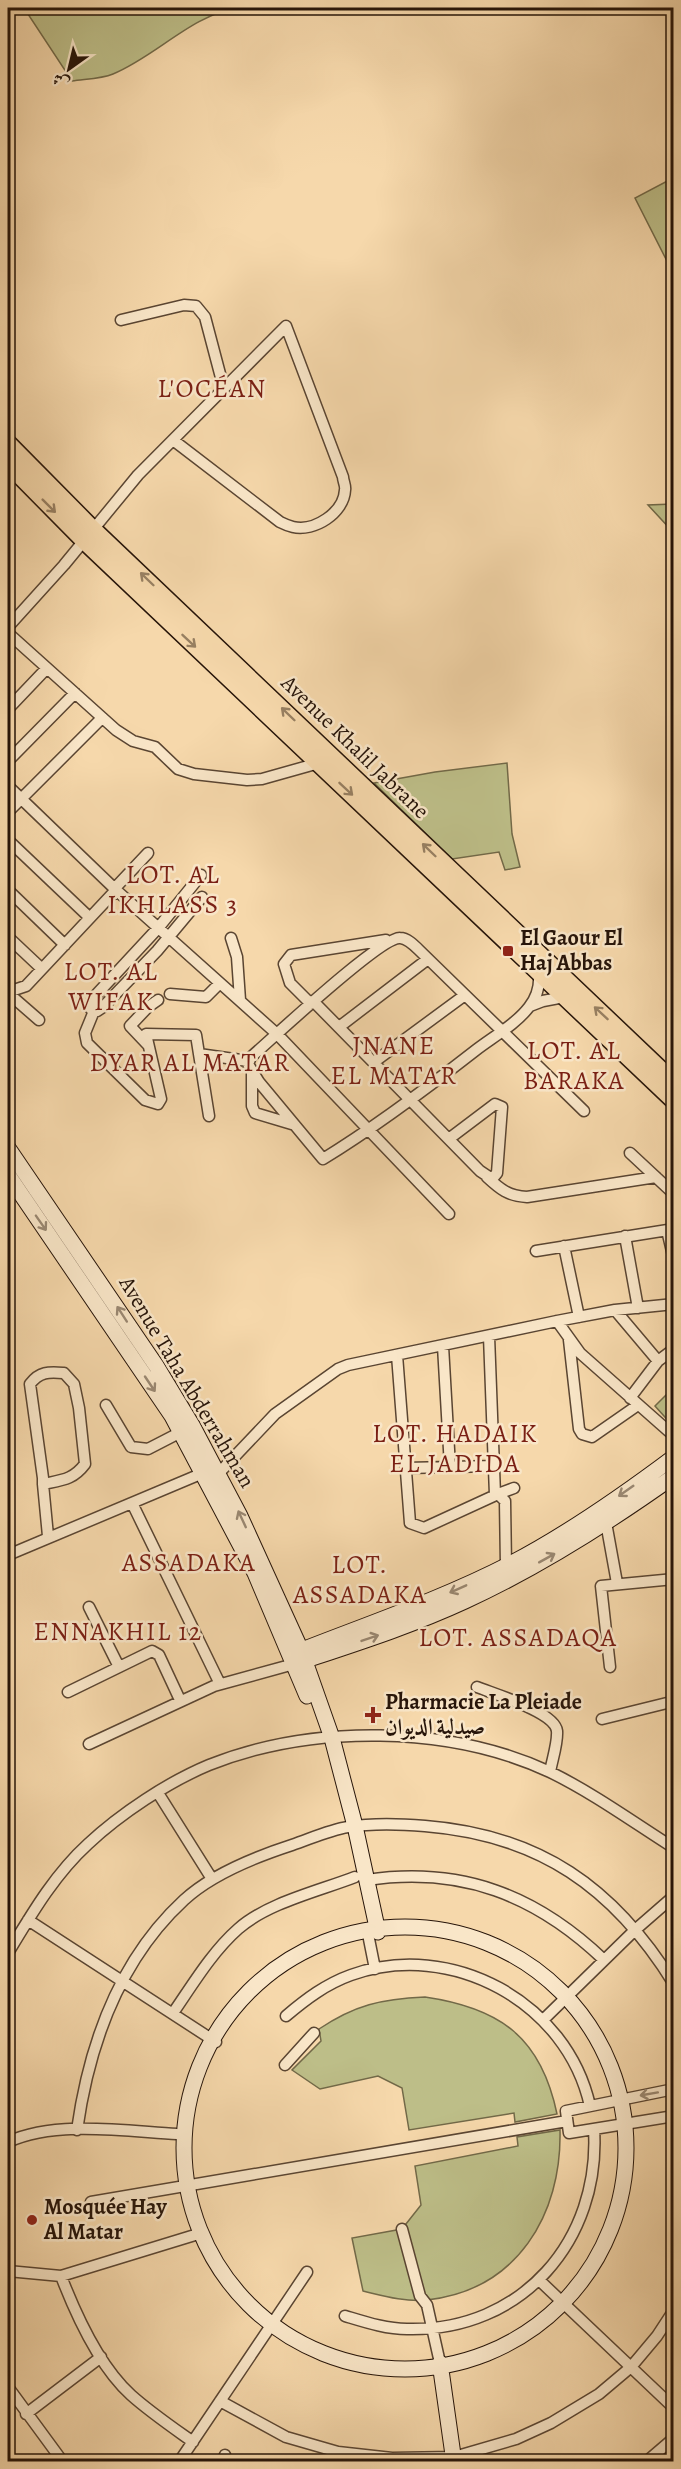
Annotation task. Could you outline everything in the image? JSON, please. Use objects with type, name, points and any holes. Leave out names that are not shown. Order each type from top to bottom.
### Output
[{"type":"main road","name":"Avenue Khalil Jabrane","points":[[8,443],[89,535]]},
{"type":"main road","name":"Avenue Khalil Jabrane","points":[[8,464],[89,535],[674,1101]]},
{"type":"main road","name":"Avenue Khalil Jabrane","points":[[329,766],[674,1082]]},
{"type":"street","points":[[122,320],[184,305],[196,306],[205,317],[224,389]]},
{"type":"street","points":[[8,627],[138,475],[286,326],[342,477],[345,490],[342,503],[335,514],[309,526],[294,528],[280,522],[173,440]]},
{"type":"street","points":[[8,633],[125,737],[155,747],[178,769],[194,774],[247,780],[329,766]]},
{"type":"street","points":[[8,710],[47,668]]},
{"type":"street","points":[[8,761],[75,693]]},
{"type":"street","points":[[8,812],[102,718]]},
{"type":"street","points":[[8,786],[116,889],[277,1034],[449,1214]]},
{"type":"street","points":[[8,840],[89,917]]},
{"type":"street","points":[[39,1020],[8,993],[26,986],[148,853]]},
{"type":"street","points":[[94,1011],[90,1006],[95,996],[159,927],[201,875]]},
{"type":"street","points":[[8,890],[65,945]]},
{"type":"street","points":[[202,897],[170,936],[103,1007],[94,1011],[86,1033],[87,1043],[145,1100],[158,1104],[160,1097],[146,1034],[196,1035],[209,1116]]},
{"type":"street","points":[[8,937],[42,969]]},
{"type":"street","points":[[231,938],[239,967],[240,1000]]},
{"type":"street","points":[[248,1062],[312,1003],[375,950],[392,939]]},
{"type":"street","points":[[584,1111],[406,939],[392,939],[291,955],[286,959],[284,964],[290,983],[339,1027],[503,1192],[514,1197],[526,1197],[656,1177]]},
{"type":"street","points":[[339,1027],[428,959]]},
{"type":"street","points":[[530,1006],[538,991],[539,972]]},
{"type":"street","points":[[170,994],[206,997],[220,982]]},
{"type":"street","points":[[374,1062],[465,995]]},
{"type":"street","points":[[248,1062],[252,1072],[323,1159],[368,1131],[411,1100],[530,1006],[564,997]]},
{"type":"street","points":[[149,1046],[130,1026],[158,1000]]},
{"type":"street","points":[[199,1054],[248,1062]]},
{"type":"street","points":[[252,1072],[252,1106],[255,1113],[295,1125]]},
{"type":"street","points":[[450,1138],[495,1104],[500,1105],[497,1173],[494,1179],[486,1176]]},
{"type":"street","name":"Avenue Taha Abderrahman","points":[[8,1148],[127,1320],[175,1396],[224,1497],[298,1657],[326,1738],[350,1827],[373,1933]]},
{"type":"street","points":[[630,1153],[674,1194]]},
{"type":"street","name":"Avenue Taha Abderrahman","points":[[8,1175],[211,1473]]},
{"type":"street","points":[[536,1251],[670,1229],[674,1260]]},
{"type":"street","points":[[625,1236],[639,1308]]},
{"type":"street","points":[[564,1246],[579,1317]]},
{"type":"street","points":[[8,1555],[48,1536],[211,1473],[275,1414],[338,1369],[358,1362],[557,1321],[615,1310],[674,1304]]},
{"type":"street","points":[[615,1310],[658,1361]]},
{"type":"street","points":[[557,1321],[580,1353],[674,1436]]},
{"type":"street","points":[[489,1336],[494,1466],[497,1495],[505,1501],[506,1566]]},
{"type":"street","points":[[569,1339],[579,1429],[582,1434],[592,1437],[634,1401],[658,1361],[674,1349]]},
{"type":"street","points":[[443,1346],[450,1467]]},
{"type":"street","points":[[397,1355],[410,1523],[424,1528],[514,1488]]},
{"type":"street","points":[[44,1484],[66,1481],[78,1473],[85,1464],[74,1384],[64,1373],[45,1371],[35,1377],[30,1384],[44,1484],[48,1536]]},
{"type":"street","points":[[106,1405],[131,1447],[139,1450],[148,1449],[181,1432]]},
{"type":"street","points":[[89,1744],[180,1700],[220,1684],[298,1657],[387,1632],[465,1601],[553,1555],[674,1457]]},
{"type":"street","points":[[406,1468],[494,1466]]},
{"type":"street","points":[[298,1657],[506,1566],[674,1476]]},
{"type":"street","points":[[132,1503],[220,1684]]},
{"type":"street","points":[[604,1515],[617,1584]]},
{"type":"street","points":[[610,1667],[601,1586],[674,1579]]},
{"type":"street","points":[[89,1607],[119,1667]]},
{"type":"street","points":[[68,1692],[148,1652],[156,1652],[180,1700]]},
{"type":"street","points":[[477,1687],[543,1714],[554,1722],[557,1732],[550,1772]]},
{"type":"street","points":[[602,1719],[671,1702],[674,1709]]},
{"type":"street","points":[[8,1953],[47,1889],[88,1844],[132,1809],[182,1777],[209,1765],[252,1750],[326,1738],[408,1735],[456,1743],[505,1756],[550,1772],[674,1848]]},
{"type":"street","points":[[158,1793],[212,1879]]},
{"type":"street","points":[[77,2130],[91,2057],[103,2023],[122,1980],[148,1941],[167,1918],[184,1900],[212,1879],[274,1851],[350,1827],[402,1824],[458,1829],[519,1845],[554,1862],[608,1900],[635,1930],[674,1984]]},
{"type":"street","points":[[173,2013],[220,1947],[239,1927],[264,1911],[361,1879],[429,1878],[471,1883],[493,1889],[536,1907],[564,1924],[604,1960]]},
{"type":"street","points":[[543,2020],[672,1896]]},
{"type":"street","points":[[28,1920],[216,2042]]},
{"type":"street","points":[[431,1932],[484,1943],[532,1966],[568,1995],[593,2025],[618,2070],[628,2124],[624,2179],[611,2226],[587,2270],[562,2301],[532,2326],[505,2342],[472,2356],[440,2363],[402,2365],[353,2358],[304,2341],[272,2322],[230,2285],[208,2258],[186,2214],[179,2187],[176,2166],[177,2134],[189,2088],[216,2042],[239,2008],[272,1975],[315,1948],[373,1933],[431,1932]]},
{"type":"street","points":[[373,1933],[375,1969]]},
{"type":"street","points":[[286,2016],[323,1988],[352,1975],[375,1969],[412,1965],[441,1967],[470,1974],[522,2001],[543,2020],[563,2044],[578,2069],[590,2106]]},
{"type":"street","points":[[285,2065],[314,2033]]},
{"type":"street","points":[[674,2089],[566,2111],[569,2133],[674,2116]]},
{"type":"street","points":[[91,2202],[567,2121]]},
{"type":"street","points":[[345,2316],[375,2325],[406,2329],[434,2328],[466,2322],[492,2312],[516,2298],[538,2280],[568,2243],[585,2210],[592,2182],[595,2154],[594,2129]]},
{"type":"street","points":[[8,2142],[44,2131],[177,2134]]},
{"type":"street","points":[[402,2229],[420,2296],[427,2305],[434,2328],[454,2459]]},
{"type":"street","points":[[8,2271],[61,2276],[195,2235]]},
{"type":"street","points":[[179,2462],[307,2272]]},
{"type":"street","points":[[61,2276],[72,2305],[101,2357],[129,2393],[193,2442]]},
{"type":"street","points":[[538,2280],[672,2403]]},
{"type":"street","points":[[220,2401],[286,2437],[338,2452],[392,2458],[454,2459],[516,2439],[551,2423],[599,2394],[631,2367],[657,2336],[674,2310]]},
{"type":"street","points":[[26,2414],[101,2357]]},
{"type":"street","points":[[8,2387],[63,2462]]},
{"type":"street","points":[[646,2462],[674,2438]]},
{"type":"green space","points":[[24,8],[237,8],[220,12],[189,27],[129,67],[98,78],[72,81]]},
{"type":"green space","points":[[673,178],[673,273],[635,198]]},
{"type":"green space","points":[[673,504],[673,532],[648,505]]},
{"type":"green space","points":[[507,763],[512,834],[520,867],[505,870],[499,852],[452,859],[374,783],[435,772]]},
{"type":"green space","points":[[673,1388],[673,1426],[655,1406]]},
{"type":"green space","points":[[425,1997],[475,2009],[496,2019],[513,2031],[528,2046],[540,2065],[550,2087],[557,2114],[515,2122],[514,2113],[409,2130],[402,2088],[378,2076],[320,2089],[292,2070],[321,2041],[319,2029],[332,2021],[369,2005],[395,1999]]},
{"type":"green space","points":[[560,2130],[559,2161],[553,2191],[543,2219],[528,2243],[509,2264],[486,2281],[459,2293],[427,2300],[387,2297],[363,2291],[352,2238],[402,2229],[421,2205],[415,2166],[518,2146],[517,2137]]},
{"type":"place","name":"El Gaour El Haj Abbas","points":[[508,951]]},
{"type":"place","name":"Pharmacie La Pleiade صيدلية الديوان","points":[[373,1715]]},
{"type":"place","name":"Mosquée Hay Al Matar","points":[[32,2220]]},
{"type":"district","name":"L'OCÉAN","points":[[212,388]]},
{"type":"district","name":"LOT. AL IKHLASS 3","points":[[173,889]]},
{"type":"district","name":"LOT. AL WIFAK","points":[[111,986]]},
{"type":"district","name":"JNANE EL MATAR","points":[[394,1060]]},
{"type":"district","name":"DYAR AL MATAR","points":[[190,1062]]},
{"type":"district","name":"LOT. AL BARAKA","points":[[574,1065]]},
{"type":"district","name":"LOT. HADAIK EL JADIDA","points":[[455,1448]]},
{"type":"district","name":"ASSADAKA","points":[[189,1562]]},
{"type":"district","name":"LOT. ASSADAKA","points":[[360,1579]]},
{"type":"district","name":"ENNAKHIL 12","points":[[118,1631]]},
{"type":"district","name":"LOT. ASSADAQA","points":[[518,1637]]}]
